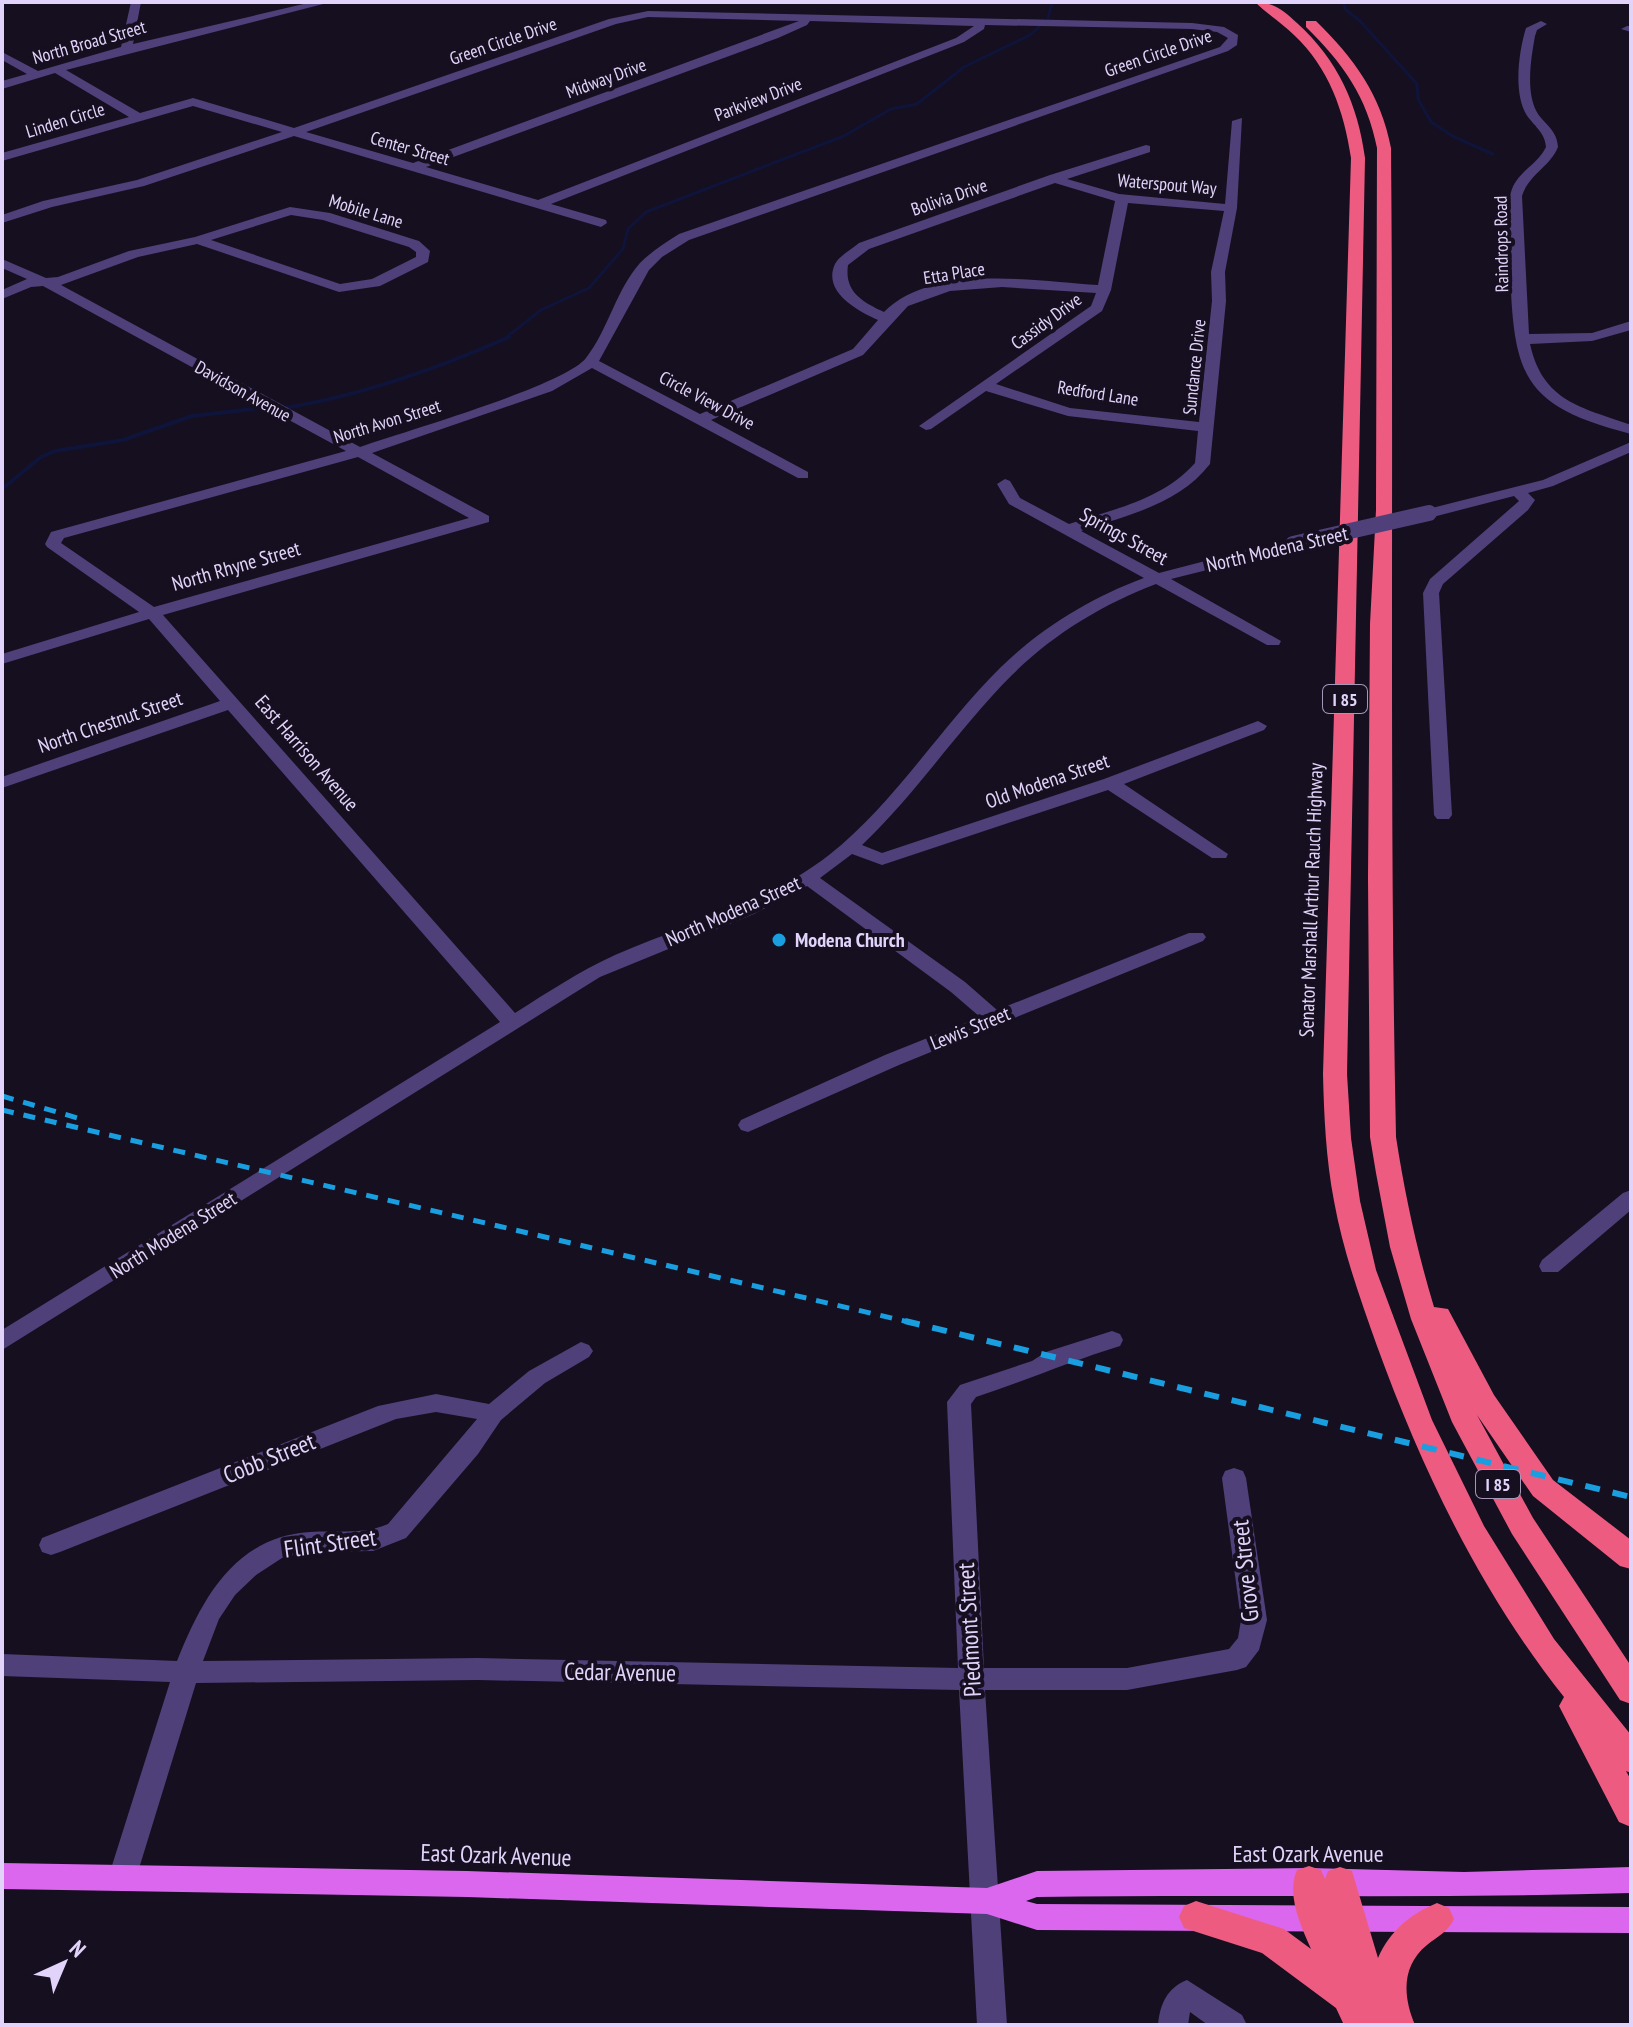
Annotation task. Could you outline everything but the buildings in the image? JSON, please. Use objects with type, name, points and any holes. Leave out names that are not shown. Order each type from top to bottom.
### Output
[{"type":"highway","name":"Senator Marshall Arthur Rauch Highway","points":[[1262,2],[1297,30],[1328,66],[1346,97],[1356,130],[1358,158],[1335,1074],[1338,1138],[1347,1201],[1363,1270],[1418,1420],[1473,1533],[1543,1648],[1631,1759]]},
{"type":"highway","name":"I 85","points":[[1285,2],[1302,14],[1350,64],[1368,90],[1382,127],[1385,510],[1380,624],[1379,878],[1383,1122],[1389,1178],[1406,1255],[1430,1332],[1465,1420],[1559,1586],[1631,1691]]},
{"type":"highway","points":[[1406,1255],[1484,1403],[1543,1488],[1631,1557]]},
{"type":"highway","points":[[1543,1648],[1631,1812]]},
{"type":"highway","points":[[1325,1881],[1330,1920],[1354,2010]]},
{"type":"highway","points":[[1196,1917],[1272,1940],[1354,2010]]},
{"type":"highway","points":[[1397,2024],[1387,1985],[1395,1953],[1410,1935],[1437,1919]]},
{"type":"highway","points":[[1330,1920],[1397,2024]]},
{"type":"main road","name":"East Ozark Avenue","points":[[2,1876],[123,1875],[987,1901],[1037,1917],[1626,1920]]},
{"type":"main road","name":"East Ozark Avenue","points":[[987,1901],[1037,1884],[1325,1881],[1464,1885],[1631,1880]]},
{"type":"street","points":[[126,49],[136,2]]},
{"type":"street","name":"North Broad Street","points":[[2,85],[126,49],[326,2]]},
{"type":"street","name":"Green Circle Drive","points":[[2,219],[61,201],[159,178],[632,16],[666,12],[1208,27],[1234,37],[1231,45],[1224,49],[702,228],[663,249],[643,268],[591,362]]},
{"type":"street","name":"Midway Drive","points":[[412,168],[774,36],[803,23],[808,16]]},
{"type":"street","name":"Parkview Drive","points":[[540,204],[960,40],[980,27],[978,20]]},
{"type":"street","name":"Raindrops Road","points":[[1541,24],[1532,28],[1527,41],[1528,105],[1549,132],[1552,148],[1548,156],[1523,175],[1516,196],[1522,338],[1529,369],[1547,391],[1591,416],[1631,430]]},
{"type":"street","points":[[2,55],[37,75]]},
{"type":"street","name":"Linden Circle","points":[[57,70],[138,117]]},
{"type":"street","name":"Linden Circle","points":[[2,157],[193,102],[209,107]]},
{"type":"street","name":"Center Street","points":[[209,107],[601,223]]},
{"type":"street","name":"Sundance Drive","points":[[1067,530],[1175,491],[1192,478],[1202,464],[1219,301],[1218,272],[1231,208],[1238,121]]},
{"type":"street","name":"Bolivia Drive","points":[[885,318],[855,303],[844,292],[840,272],[849,256],[883,238],[1146,149]]},
{"type":"street","name":"Waterspout Way","points":[[1054,178],[1093,194],[1122,200],[1231,208]]},
{"type":"street","name":"Cassidy Drive","points":[[926,426],[1097,308],[1104,290],[1122,200]]},
{"type":"street","name":"Mobile Lane","points":[[2,295],[28,283],[47,283],[134,254],[198,240],[290,211],[306,212],[414,244],[423,251],[423,259],[375,283],[339,288],[198,240]]},
{"type":"street","name":"Davidson Avenue","points":[[2,263],[47,283],[356,453],[483,519]]},
{"type":"street","name":"Etta Place","points":[[702,419],[858,352],[873,340],[885,318],[904,303],[929,293],[959,287],[1033,286],[1104,290]]},
{"type":"street","points":[[1522,338],[1584,338],[1617,332],[1631,325]]},
{"type":"street","name":"Circle View Drive","points":[[591,362],[803,475]]},
{"type":"street","name":"North Avon Street","points":[[57,535],[356,453],[533,393],[576,374],[591,362]]},
{"type":"street","name":"Redford Lane","points":[[986,386],[1068,412],[1206,427]]},
{"type":"street","name":"North Modena Street","points":[[2,1341],[512,1022],[629,955],[748,909],[808,878],[849,847],[886,811],[995,683],[1022,657],[1060,628],[1156,579],[1519,492],[1572,474],[1631,446]]},
{"type":"street","name":"Springs Street","points":[[1005,484],[1014,501],[1273,641]]},
{"type":"street","points":[[1443,815],[1431,593],[1436,582],[1523,507],[1527,500],[1519,492]]},
{"type":"street","name":"North Rhyne Street","points":[[2,659],[483,519]]},
{"type":"street","name":"East Harrison Avenue","points":[[57,535],[53,544],[152,613],[512,1022]]},
{"type":"street","name":"North Chestnut Street","points":[[2,783],[233,702]]},
{"type":"street","name":"Old Modena Street","points":[[849,847],[882,859],[1110,783],[1258,726]]},
{"type":"street","points":[[1110,783],[1219,854]]},
{"type":"street","points":[[808,878],[958,987],[994,1018]]},
{"type":"street","name":"Lewis Street","points":[[748,1125],[892,1060],[1196,937]]},
{"type":"street","points":[[1550,1266],[1631,1198]]},
{"type":"street","name":"Piedmont Street","points":[[992,2025],[987,1901],[971,1680],[959,1402],[968,1391],[1112,1340]]},
{"type":"street","name":"Flint Street","points":[[123,1875],[186,1672],[208,1615],[226,1588],[247,1568],[275,1550],[306,1542],[373,1541],[397,1531],[470,1447],[493,1414],[537,1377],[581,1351]]},
{"type":"street","name":"Cobb Street","points":[[51,1545],[378,1415],[414,1404],[448,1401],[493,1414]]},
{"type":"street","name":"Grove Street","points":[[1234,1478],[1254,1620],[1250,1642],[1237,1659]]},
{"type":"street","name":"Cedar Avenue","points":[[2,1665],[186,1672],[478,1669],[971,1680],[1127,1679],[1237,1659]]},
{"type":"street","points":[[1173,2025],[1174,2009],[1187,1994],[1232,2025]]},
{"type":"waterway","points":[[1048,18],[1052,2]]},
{"type":"waterway","points":[[1343,2],[1346,10],[1360,21],[1417,84],[1418,99],[1431,122],[1454,137],[1493,154]]},
{"type":"waterway","points":[[504,339],[541,310],[589,288],[623,249],[628,229],[646,212],[844,136],[891,109],[917,104],[964,67],[1030,35],[1039,27]]},
{"type":"waterway","points":[[285,408],[399,380],[509,337]]},
{"type":"waterway","points":[[2,489],[41,457],[55,451],[123,440],[192,416],[263,408]]},
{"type":"railway","points":[[2,1096],[81,1119]]},
{"type":"railway","points":[[2,1110],[913,1323]]},
{"type":"railway","points":[[905,1321],[1631,1497]]},
{"type":"place","name":"Modena Church","points":[[779,940]]}]
